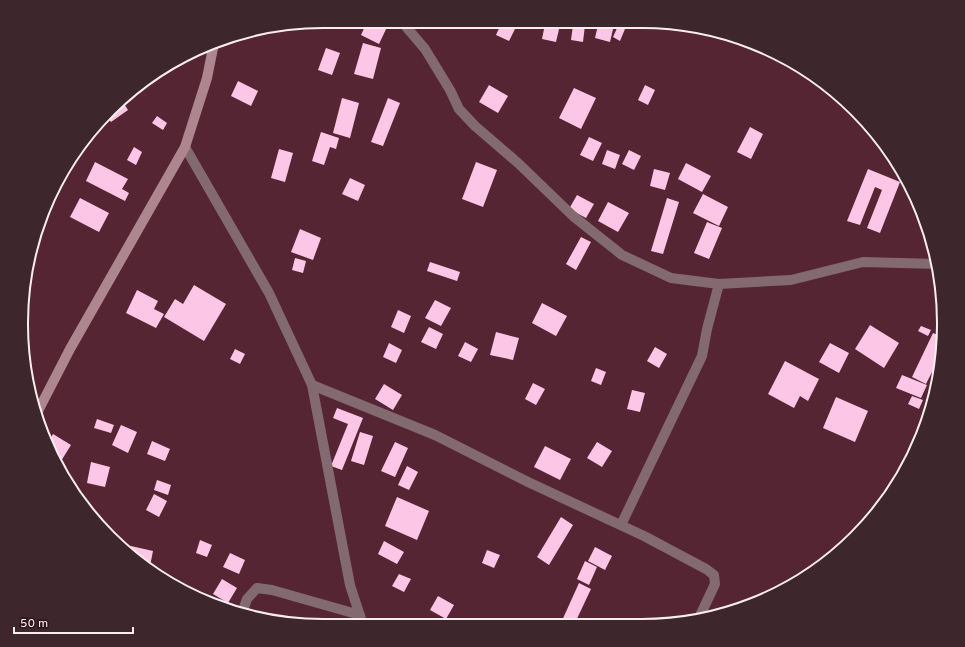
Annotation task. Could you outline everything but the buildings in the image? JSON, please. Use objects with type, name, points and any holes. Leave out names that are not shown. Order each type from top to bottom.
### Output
[{"type":"main road","points":[[40,407],[70,349],[185,147],[207,78],[213,49]]},
{"type":"street","points":[[407,28],[425,49],[450,90],[459,109],[476,126],[518,163],[573,216],[622,255],[671,278],[719,284],[791,280],[863,262],[931,264]]},
{"type":"street","points":[[185,147],[269,293],[312,385],[350,585],[361,618]]},
{"type":"street","points":[[621,525],[702,356],[707,329],[719,284]]},
{"type":"street","points":[[312,385],[435,435],[528,482],[621,525],[706,569],[714,575],[716,584],[702,612]]},
{"type":"street","points":[[244,608],[247,599],[257,588],[272,590],[361,618]]}]
